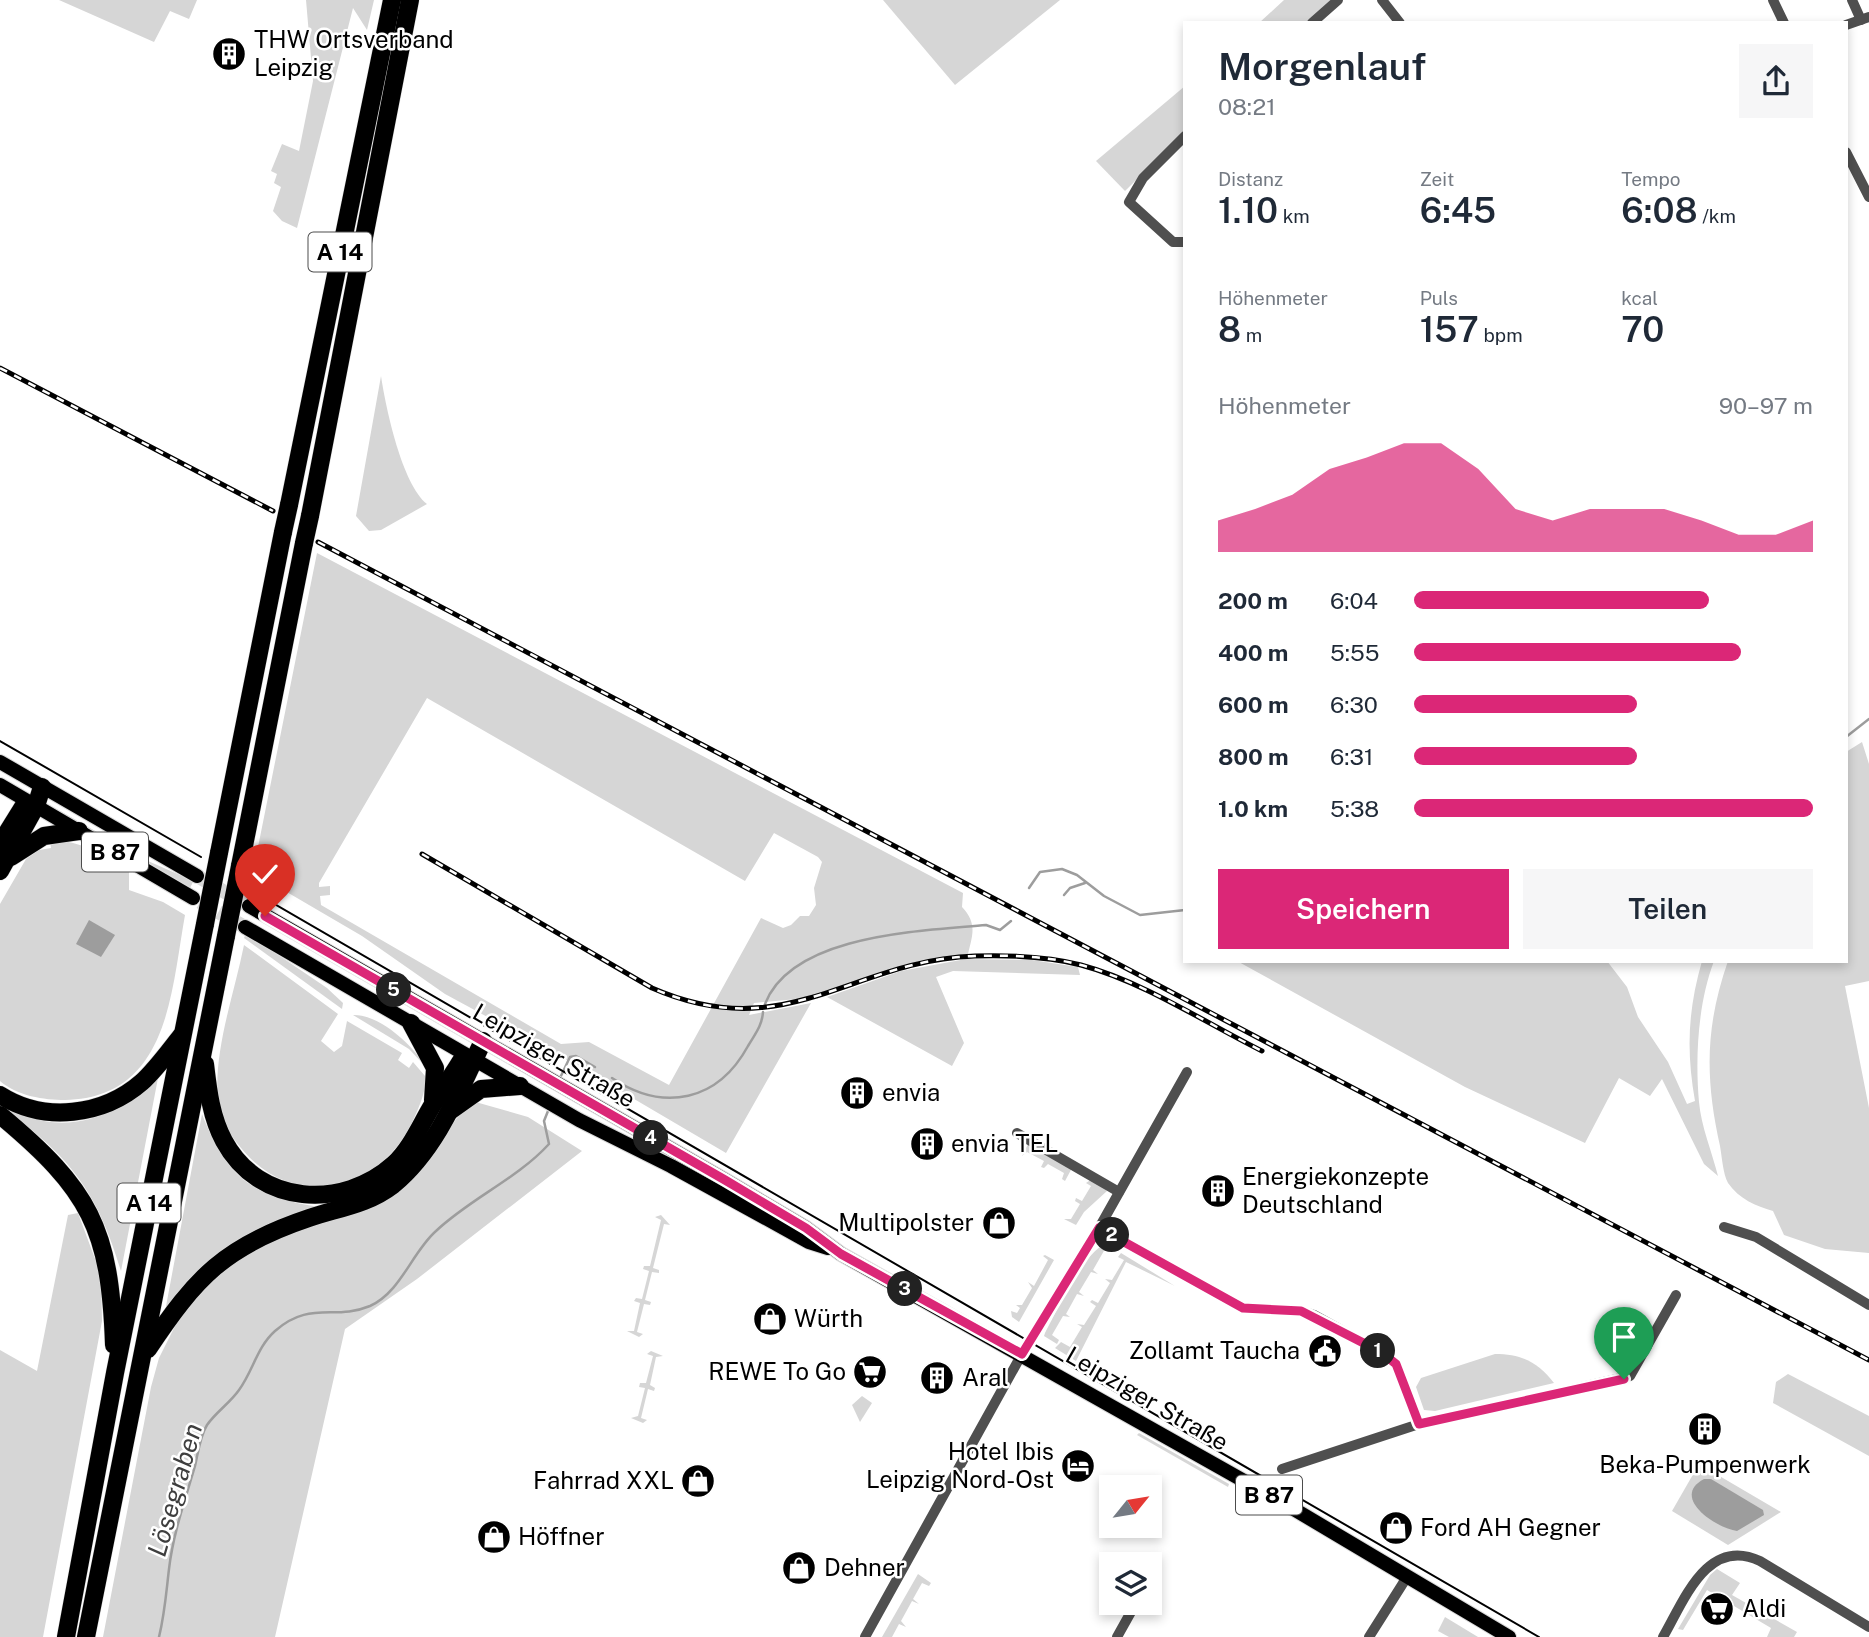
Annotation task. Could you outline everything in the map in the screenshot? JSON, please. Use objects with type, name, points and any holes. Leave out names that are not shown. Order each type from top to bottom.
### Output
[{"type":"highway","name":"A 14","points":[[66,1637],[115,1373],[392,0]]},
{"type":"highway","name":"A 14","points":[[86,1637],[411,0]]},
{"type":"highway","points":[[2,858],[42,787]]},
{"type":"highway","points":[[2,858],[44,836],[79,831]]},
{"type":"highway","points":[[411,1023],[435,1068],[439,1110]]},
{"type":"highway","points":[[0,1095],[13,1103],[35,1110],[90,1110],[120,1097],[142,1082],[183,1033]]},
{"type":"highway","points":[[142,1359],[179,1304],[212,1267],[250,1240],[317,1215],[346,1209],[391,1186],[417,1160],[439,1110],[480,1040]]},
{"type":"highway","points":[[203,1050],[212,1111],[226,1144],[250,1173],[264,1183],[300,1195],[349,1191],[382,1174],[439,1110],[481,1089],[520,1086]]},
{"type":"highway","points":[[0,1115],[63,1173],[89,1212],[102,1240],[109,1271],[115,1373]]},
{"type":"main road","name":"B 87","points":[[0,762],[197,876]]},
{"type":"main road","name":"B 87","points":[[0,785],[193,898]]},
{"type":"main road","name":"Leipziger Straße","points":[[249,906],[806,1228],[833,1249],[1022,1354],[1509,1637]]},
{"type":"main road","name":"B 87","points":[[245,927],[520,1086]]},
{"type":"main road","name":"Leipziger Straße","points":[[520,1086],[596,1130],[671,1166],[809,1242],[833,1249]]},
{"type":"street","points":[[1314,21],[1338,0]]},
{"type":"street","points":[[1382,0],[1398,21]]},
{"type":"street","points":[[1773,0],[1783,21]]},
{"type":"street","points":[[1848,24],[1865,19],[1852,0]]},
{"type":"street","points":[[1183,138],[1143,178],[1129,202],[1174,242],[1183,242]]},
{"type":"street","points":[[1848,156],[1869,197]]},
{"type":"street","points":[[865,1637],[1022,1354],[1099,1228],[1187,1072]]},
{"type":"street","points":[[1017,1133],[1119,1192]]},
{"type":"street","points":[[1724,1227],[1756,1237],[1869,1305]]},
{"type":"street","points":[[1099,1228],[1231,1303],[1243,1308],[1299,1310],[1314,1315],[1381,1352],[1396,1364],[1419,1424]]},
{"type":"street","points":[[1282,1469],[1419,1424],[1630,1376],[1675,1295]]},
{"type":"street","points":[[1663,1637],[1701,1571],[1723,1558],[1749,1556],[1869,1627]]},
{"type":"street","points":[[1369,1637],[1407,1577]]},
{"type":"street","points":[[1117,1637],[1129,1615]]},
{"type":"shaded area","points":[[59,0],[197,0],[189,19],[170,11],[154,42]]},
{"type":"shaded area","points":[[306,0],[374,0],[367,30],[353,8],[297,228],[282,221],[273,211],[281,187],[274,183],[277,174],[271,171],[282,144],[299,151],[313,81]]},
{"type":"shaded area","points":[[883,0],[1060,0],[955,85]]},
{"type":"shaded area","points":[[1284,0],[1333,0],[1308,21],[1261,21]]},
{"type":"shaded area","points":[[1183,88],[1183,134],[1125,191],[1096,161]]},
{"type":"shaded area","points":[[381,376],[396,445],[410,480],[427,504],[381,530],[369,531],[356,516]]},
{"type":"shaded area","points":[[317,553],[963,893],[962,907],[970,918],[972,935],[968,954],[919,961],[808,998],[754,1003],[749,1015],[811,1003],[726,1153],[578,1066],[445,994],[362,936],[256,874],[256,857]],"holes":[[[427,698],[745,881],[774,833],[818,857],[822,862],[814,888],[816,905],[809,916],[800,916],[791,925],[783,928],[761,918],[669,1085],[589,1042],[561,1044],[321,905],[320,896],[330,895],[330,886],[319,887]]]},
{"type":"shaded area","points":[[1862,742],[1869,764],[1869,981],[1845,986],[1869,1108],[1869,1253],[1825,1249],[1784,1235],[1773,1211],[1748,1201],[1732,1189],[1724,1170],[1710,1075],[1711,1031],[1727,963],[1848,963],[1848,751]]},
{"type":"shaded area","points":[[53,807],[148,861],[189,879],[193,882],[190,888],[53,810]]},
{"type":"shaded area","points":[[50,840],[92,849],[110,858],[129,869],[129,890],[163,902],[185,915],[168,1007],[159,1036],[145,1061],[126,1081],[99,1095],[65,1100],[31,1096],[0,1081],[0,904],[26,859],[39,850],[51,848]]},
{"type":"shaded area","points":[[89,920],[115,935],[101,957],[76,944]]},
{"type":"shaded area","points":[[246,933],[327,988],[343,1003],[342,1009],[244,938]]},
{"type":"shaded area","points":[[244,945],[338,1014],[321,1041],[334,1052],[342,1046],[347,1021],[402,1053],[398,1060],[409,1068],[413,1062],[425,1076],[421,1102],[401,1142],[382,1162],[361,1176],[337,1185],[312,1187],[287,1181],[263,1169],[241,1148],[226,1127],[218,1102],[217,1083],[221,1043]]},
{"type":"shaded area","points":[[966,959],[1032,960],[1078,967],[1080,975],[953,971],[936,977],[964,1043],[952,1066],[827,997],[901,971]]},
{"type":"shaded area","points":[[1241,963],[1609,963],[1627,987],[1638,1017],[1668,1062],[1687,1104],[1695,1101],[1690,1064],[1694,996],[1702,963],[1713,963],[1701,1012],[1697,1067],[1700,1111],[1718,1176],[1704,1164],[1662,1079],[1650,1096],[1619,1078],[1585,1143],[1465,1087]]},
{"type":"shaded area","points":[[353,1015],[374,1020],[394,1032],[425,1066],[409,1049]]},
{"type":"shaded area","points":[[158,1078],[121,1271],[103,1221],[81,1182],[51,1147],[10,1113],[13,1110],[40,1120],[60,1123],[91,1119],[121,1106],[147,1089]]},
{"type":"shaded area","points":[[472,1101],[528,1117],[582,1151],[417,1279],[345,1329],[275,1637],[103,1637],[151,1387],[159,1358],[182,1312],[234,1257],[414,1173]]},
{"type":"shaded area","points":[[202,1114],[221,1154],[245,1180],[276,1197],[319,1207],[272,1224],[230,1247],[194,1277],[164,1317]]},
{"type":"shaded area","points":[[1028,1144],[1072,1168],[1065,1181],[1062,1179],[1064,1173],[1048,1164],[1044,1168],[1041,1167],[1044,1161],[1027,1152],[1022,1156]]},
{"type":"shaded area","points":[[1092,1179],[1107,1191],[1084,1212],[1076,1225],[1064,1219],[1071,1219],[1080,1204],[1075,1201],[1076,1198],[1082,1201],[1091,1186],[1086,1183]]},
{"type":"shaded area","points":[[78,1213],[101,1275],[102,1321],[43,1637],[0,1637],[0,1350],[37,1371],[68,1215]]},
{"type":"shaded area","points":[[661,1215],[670,1225],[664,1224],[653,1268],[659,1270],[659,1273],[652,1272],[645,1300],[651,1302],[650,1305],[644,1304],[637,1332],[643,1334],[639,1337],[627,1331],[634,1331],[640,1303],[634,1301],[636,1298],[642,1299],[649,1271],[643,1269],[644,1266],[650,1266],[661,1220],[655,1217]]},
{"type":"shaded area","points":[[1105,1244],[1113,1248],[1110,1252],[1105,1249],[1093,1270],[1098,1274],[1091,1272],[1079,1292],[1084,1296],[1077,1294],[1066,1314],[1070,1317],[1063,1316],[1052,1335],[1059,1340],[1057,1344],[1044,1336],[1045,1333],[1079,1271],[1096,1250]]},
{"type":"shaded area","points":[[1121,1253],[1175,1286],[1126,1262],[1076,1361],[1055,1348],[1061,1342],[1070,1347],[1082,1327],[1077,1324],[1084,1325],[1096,1306],[1090,1302],[1092,1300],[1098,1303],[1110,1283],[1105,1279],[1112,1280],[1124,1260],[1118,1257]]},
{"type":"shaded area","points":[[1043,1256],[1054,1260],[1019,1322],[1012,1317],[1011,1311],[1017,1313],[1020,1308],[1016,1305],[1022,1305],[1032,1288],[1028,1282],[1034,1286],[1048,1260]]},
{"type":"shaded area","points":[[651,1351],[663,1356],[656,1357],[650,1385],[655,1388],[654,1391],[648,1389],[641,1418],[647,1420],[643,1423],[631,1418],[638,1416],[645,1388],[639,1387],[640,1383],[646,1383],[653,1356],[647,1354]]},
{"type":"shaded area","points":[[1495,1354],[1528,1361],[1542,1370],[1554,1383],[1435,1411],[1424,1410],[1416,1387],[1421,1378]]},
{"type":"shaded area","points":[[1788,1374],[1869,1416],[1869,1456],[1773,1403],[1776,1382]]},
{"type":"shaded area","points":[[862,1396],[872,1403],[860,1422],[852,1405]]},
{"type":"shaded area","points":[[1139,1433],[1229,1484],[1228,1487],[1137,1435]]},
{"type":"shaded area","points":[[1699,1464],[1781,1512],[1728,1545],[1672,1511]]},
{"type":"shaded area","points":[[1704,1479],[1711,1479],[1763,1510],[1764,1515],[1737,1531],[1708,1518],[1694,1503],[1692,1494],[1695,1486]]},
{"type":"shaded area","points":[[1717,1569],[1740,1583],[1732,1595],[1797,1632],[1794,1637],[1767,1637],[1771,1628],[1707,1590],[1683,1630],[1678,1629],[1710,1575]]},
{"type":"shaded area","points":[[918,1574],[931,1583],[929,1586],[922,1583],[913,1599],[919,1604],[912,1601],[901,1621],[906,1627],[899,1624],[892,1637],[882,1637]]},
{"type":"shaded area","points":[[1445,1617],[1478,1637],[1449,1637],[1438,1631]]},
{"type":"waterway","name":"Lösegraben","points":[[1848,735],[1869,719]]},
{"type":"waterway","name":"Lösegraben","points":[[1029,888],[1040,872],[1062,869],[1077,875],[1104,896],[1140,915],[1183,910]]},
{"type":"waterway","points":[[1064,895],[1070,888],[1085,883]]},
{"type":"waterway","name":"Lösegraben","points":[[765,1004],[780,981],[802,963],[830,950],[862,940],[928,930],[986,925],[1000,930],[1011,921]]},
{"type":"waterway","name":"Lösegraben","points":[[612,1078],[632,1089],[670,1098],[705,1090],[736,1065],[758,1030],[763,1012]]},
{"type":"waterway","name":"Lösegraben","points":[[560,1078],[570,1057],[576,1056],[595,1067]]},
{"type":"waterway","name":"Lösegraben","points":[[159,1637],[173,1543],[203,1434],[211,1420],[239,1390],[269,1337],[300,1316],[357,1310],[381,1300],[436,1231],[464,1208],[523,1168],[549,1144],[544,1121],[548,1111]]},
{"type":"tunnel","points":[[197,876],[249,906]]},
{"type":"tunnel","points":[[200,902],[245,927]]},
{"type":"tram line","points":[[0,741],[201,857]]},
{"type":"tram line","points":[[252,891],[1539,1637]]},
{"type":"railway","points":[[0,368],[273,511]]},
{"type":"railway","points":[[318,542],[1869,1360]]},
{"type":"railway","points":[[422,854],[652,988],[700,1004],[742,1008],[781,1005],[931,961],[975,956],[1028,957],[1081,965],[1104,972],[1173,1004],[1262,1051]]},
{"type":"place","name":"THW Ortsverband Leipzig","points":[[229,54]]},
{"type":"place","name":"envia","points":[[857,1093]]},
{"type":"place","name":"envia TEL","points":[[927,1144]]},
{"type":"place","name":"Energiekonzepte Deutschland","points":[[1218,1191]]},
{"type":"place","name":"Multipolster","points":[[999,1223]]},
{"type":"place","name":"Würth","points":[[770,1319]]},
{"type":"place","name":"Zollamt Taucha","points":[[1325,1351]]},
{"type":"place","name":"REWE To Go","points":[[870,1372]]},
{"type":"place","name":"Aral","points":[[937,1378]]},
{"type":"place","name":"Beka-Pumpenwerk","points":[[1705,1429]]},
{"type":"place","name":"Hotel Ibis Leipzig Nord-Ost","points":[[1078,1466]]},
{"type":"place","name":"Fahrrad XXL","points":[[698,1481]]},
{"type":"place","name":"Ford AH Gegner","points":[[1396,1528]]},
{"type":"place","name":"Höffner","points":[[494,1537]]},
{"type":"place","name":"Dehner","points":[[799,1568]]},
{"type":"place","name":"Aldi","points":[[1717,1609]]},
{"type":"route","points":[[265,916],[725,1180],[806,1228],[841,1254],[1022,1354],[1099,1228],[1243,1308],[1299,1310],[1314,1315],[1381,1352],[1396,1364],[1419,1424],[1624,1379]]}]
